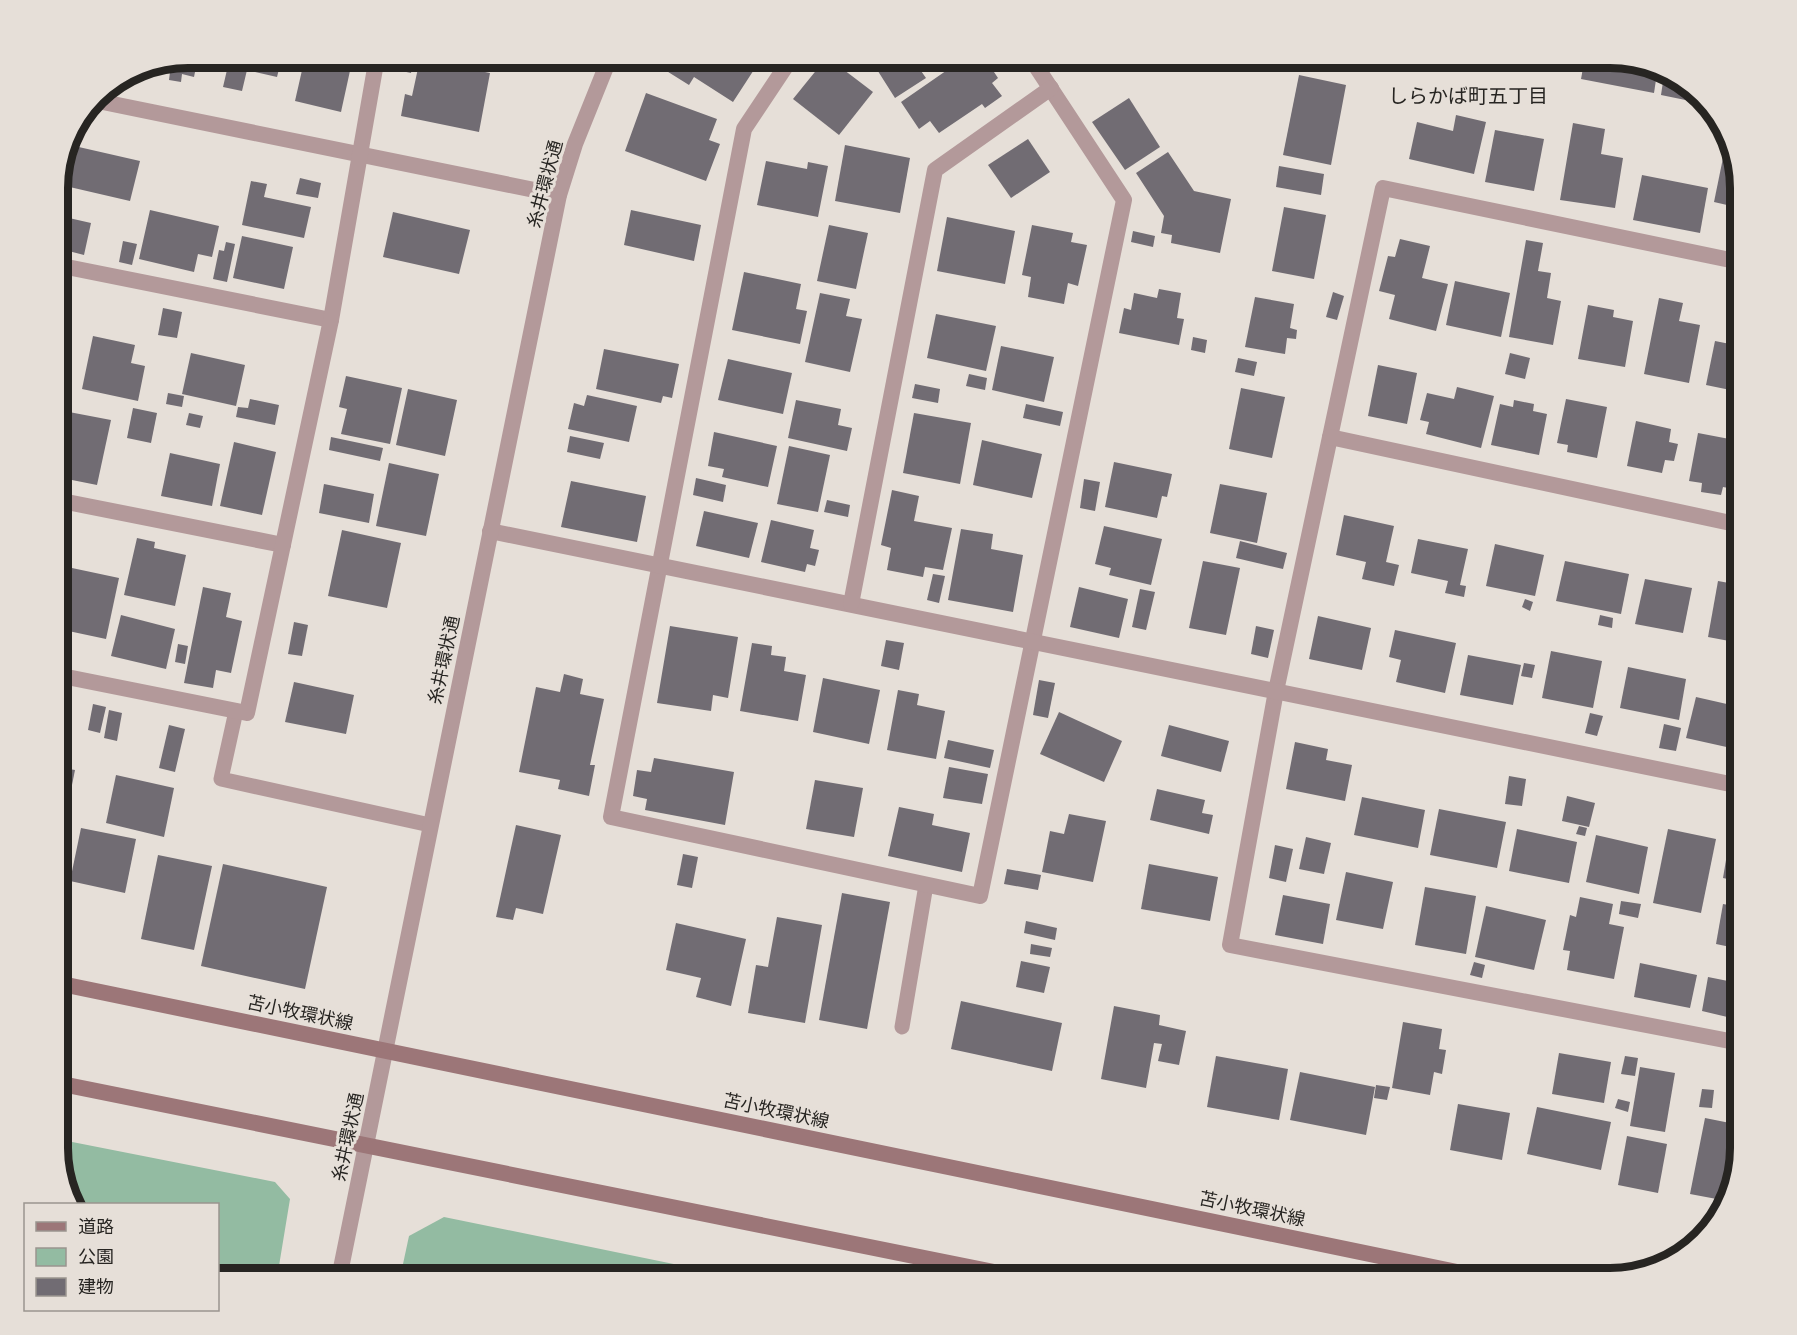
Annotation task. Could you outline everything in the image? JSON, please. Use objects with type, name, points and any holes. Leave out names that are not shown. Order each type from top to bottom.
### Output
[{"type":"main road","name":"苫小牧環状線","points":[[68,985],[1438,1268]]},
{"type":"main road","points":[[68,1085],[971,1268]]},
{"type":"street","points":[[68,677],[247,713],[331,320],[375,68]]},
{"type":"street","name":"糸井環状通","points":[[341,1268],[559,195],[575,144],[606,68]]},
{"type":"street","points":[[785,68],[744,129],[611,817],[980,896],[1035,642],[1124,200],[1037,68]]},
{"type":"street","points":[[851,604],[935,170],[1051,88]]},
{"type":"street","points":[[104,102],[358,156],[559,195]]},
{"type":"street","points":[[1730,260],[1383,188],[1276,691],[1230,945],[1730,1041]]},
{"type":"street","points":[[68,267],[331,320]]},
{"type":"street","points":[[1330,437],[1730,523]]},
{"type":"street","points":[[68,502],[283,545]]},
{"type":"street","points":[[490,531],[1730,784]]},
{"type":"street","points":[[923,1268],[925,1259]]},
{"type":"lane","points":[[236,711],[221,778],[430,825]]},
{"type":"lane","points":[[903,1027],[926,885]]},
{"type":"green space","points":[[68,1141],[275,1182],[290,1199],[279,1268],[219,1268],[219,1203],[82,1203],[72,1179]]},
{"type":"green space","points":[[444,1217],[693,1268],[402,1268],[409,1236]]},
{"type":"building","points":[[196,68],[194,77],[182,74],[181,82],[169,80],[170,72],[162,70]]},
{"type":"building","points":[[227,68],[279,68],[277,77],[247,70],[242,91],[223,87]]},
{"type":"building","points":[[302,68],[351,68],[341,112],[295,101]]},
{"type":"building","points":[[392,68],[412,68],[411,73]]},
{"type":"building","points":[[418,68],[465,68],[490,73],[479,132],[401,116],[405,94],[412,96]]},
{"type":"building","points":[[662,68],[755,68],[733,102],[694,77],[689,85]]},
{"type":"building","points":[[818,68],[841,68],[873,92],[839,135],[793,99]]},
{"type":"building","points":[[876,68],[919,68],[926,78],[895,98]]},
{"type":"building","points":[[950,68],[991,68],[998,78],[992,83],[1002,96],[985,108],[982,104],[939,133],[930,121],[919,129],[901,102]]},
{"type":"building","points":[[1583,68],[1633,70],[1656,77],[1654,93],[1581,79]]},
{"type":"building","points":[[1299,75],[1346,85],[1331,165],[1283,155]]},
{"type":"building","points":[[1663,80],[1683,92],[1692,101],[1661,95]]},
{"type":"building","points":[[646,93],[717,119],[709,140],[720,144],[706,181],[625,151]]},
{"type":"building","points":[[1129,98],[1160,147],[1125,170],[1092,122]]},
{"type":"building","points":[[1456,115],[1486,122],[1474,174],[1409,159],[1417,122],[1453,131]]},
{"type":"building","points":[[1573,123],[1605,129],[1601,154],[1623,158],[1615,208],[1560,200]]},
{"type":"building","points":[[1495,130],[1544,139],[1534,191],[1485,182]]},
{"type":"building","points":[[1028,139],[1050,172],[1011,198],[988,165]]},
{"type":"building","points":[[845,145],[910,158],[900,213],[835,201]]},
{"type":"building","points":[[75,146],[140,161],[130,201],[68,187]]},
{"type":"building","points":[[1168,152],[1194,191],[1231,199],[1220,253],[1171,243],[1172,235],[1161,233],[1164,216],[1136,173]]},
{"type":"building","points":[[1724,153],[1730,188],[1730,206],[1714,202]]},
{"type":"building","points":[[766,161],[807,169],[808,162],[828,166],[818,217],[757,205]]},
{"type":"building","points":[[1279,166],[1324,174],[1321,195],[1276,187]]},
{"type":"building","points":[[1642,175],[1708,188],[1700,233],[1633,220]]},
{"type":"building","points":[[300,178],[321,183],[318,198],[296,194]]},
{"type":"building","points":[[251,181],[267,184],[264,197],[311,207],[304,238],[242,225]]},
{"type":"building","points":[[1284,207],[1326,215],[1314,279],[1272,271]]},
{"type":"building","points":[[68,209],[71,210],[69,218],[91,223],[84,255],[68,251]]},
{"type":"building","points":[[150,210],[219,226],[212,257],[198,254],[194,272],[139,259]]},
{"type":"building","points":[[631,210],[701,225],[694,261],[624,245]]},
{"type":"building","points":[[393,212],[470,230],[459,274],[383,257]]},
{"type":"building","points":[[947,217],[1015,231],[1005,284],[937,271]]},
{"type":"building","points":[[829,225],[868,233],[856,289],[817,281]]},
{"type":"building","points":[[1032,225],[1073,233],[1071,242],[1087,245],[1078,286],[1068,283],[1064,304],[1028,297],[1031,277],[1022,275]]},
{"type":"building","points":[[1133,231],[1155,236],[1153,247],[1131,242]]},
{"type":"building","points":[[242,236],[293,247],[284,289],[233,278]]},
{"type":"building","points":[[1400,239],[1430,246],[1422,278],[1448,284],[1436,331],[1389,319],[1395,295],[1379,291],[1388,256],[1395,257]]},
{"type":"building","points":[[1526,240],[1543,243],[1538,271],[1551,273],[1547,298],[1561,301],[1553,345],[1509,337]]},
{"type":"building","points":[[123,241],[137,244],[132,265],[119,262]]},
{"type":"building","points":[[226,242],[235,244],[227,282],[213,279],[219,250],[224,251]]},
{"type":"building","points":[[744,272],[801,284],[796,309],[807,311],[800,344],[732,330]]},
{"type":"building","points":[[1455,281],[1510,293],[1501,337],[1446,325]]},
{"type":"building","points":[[1159,289],[1181,293],[1177,318],[1184,319],[1179,345],[1119,333],[1124,308],[1131,310],[1134,293],[1157,298]]},
{"type":"building","points":[[1333,292],[1344,296],[1337,320],[1326,317]]},
{"type":"building","points":[[820,293],[850,299],[846,316],[862,319],[850,372],[805,362]]},
{"type":"building","points":[[1255,297],[1294,304],[1290,328],[1297,330],[1296,339],[1287,338],[1285,354],[1245,347]]},
{"type":"building","points":[[1659,298],[1683,303],[1679,321],[1700,325],[1689,383],[1644,374]]},
{"type":"building","points":[[1588,305],[1614,310],[1613,317],[1633,321],[1625,367],[1578,359]]},
{"type":"building","points":[[163,308],[182,312],[177,338],[158,335]]},
{"type":"building","points":[[936,314],[996,326],[986,371],[927,358]]},
{"type":"building","points":[[93,336],[135,345],[131,363],[145,366],[138,401],[82,389]]},
{"type":"building","points":[[1193,337],[1207,340],[1205,353],[1191,350]]},
{"type":"building","points":[[1715,341],[1730,344],[1730,390],[1706,385]]},
{"type":"building","points":[[1001,346],[1054,357],[1044,402],[992,390]]},
{"type":"building","points":[[604,349],[679,364],[672,398],[663,396],[661,403],[596,389]]},
{"type":"building","points":[[191,353],[245,365],[236,406],[182,394]]},
{"type":"building","points":[[1510,353],[1530,358],[1525,379],[1505,374]]},
{"type":"building","points":[[1238,358],[1257,362],[1254,376],[1235,372]]},
{"type":"building","points":[[728,359],[792,373],[783,414],[718,400]]},
{"type":"building","points":[[1378,365],[1417,373],[1407,424],[1368,416]]},
{"type":"building","points":[[969,374],[987,378],[985,390],[966,386]]},
{"type":"building","points":[[346,376],[402,388],[390,444],[341,434],[347,409],[339,407]]},
{"type":"building","points":[[915,384],[940,389],[938,403],[912,398]]},
{"type":"building","points":[[1457,387],[1494,396],[1481,448],[1426,434],[1429,422],[1420,420],[1427,393],[1454,399]]},
{"type":"building","points":[[1241,388],[1285,397],[1272,458],[1229,449]]},
{"type":"building","points":[[408,389],[457,400],[445,456],[396,445]]},
{"type":"building","points":[[168,393],[184,396],[182,407],[166,404]]},
{"type":"building","points":[[587,395],[637,406],[629,442],[568,429],[574,403],[584,406]]},
{"type":"building","points":[[250,399],[279,405],[275,425],[236,417],[238,407],[248,408]]},
{"type":"building","points":[[1566,399],[1607,407],[1597,458],[1567,452],[1568,445],[1557,443]]},
{"type":"building","points":[[796,400],[841,409],[838,425],[852,428],[847,451],[788,438]]},
{"type":"building","points":[[1514,400],[1534,404],[1533,411],[1547,414],[1539,455],[1491,445],[1500,404],[1513,407]]},
{"type":"building","points":[[1026,404],[1063,412],[1060,426],[1023,418]]},
{"type":"building","points":[[133,408],[157,413],[151,443],[127,438]]},
{"type":"building","points":[[69,412],[111,420],[97,485],[68,479]]},
{"type":"building","points":[[189,413],[203,416],[200,428],[186,425]]},
{"type":"building","points":[[914,413],[971,423],[960,484],[903,473]]},
{"type":"building","points":[[1636,421],[1671,429],[1669,442],[1678,444],[1674,461],[1665,460],[1662,473],[1627,466]]},
{"type":"building","points":[[714,432],[777,446],[768,487],[722,477],[724,469],[708,466]]},
{"type":"building","points":[[1698,433],[1730,439],[1730,488],[1723,487],[1721,495],[1701,492],[1702,483],[1689,481]]},
{"type":"building","points":[[570,436],[604,443],[600,459],[567,452]]},
{"type":"building","points":[[331,437],[383,448],[380,461],[329,450]]},
{"type":"building","points":[[982,440],[1042,454],[1032,498],[973,485]]},
{"type":"building","points":[[234,442],[276,452],[262,515],[220,506]]},
{"type":"building","points":[[789,446],[830,455],[818,512],[777,504]]},
{"type":"building","points":[[170,453],[220,464],[212,506],[161,496]]},
{"type":"building","points":[[1114,462],[1172,474],[1167,497],[1162,496],[1157,518],[1105,507]]},
{"type":"building","points":[[389,463],[439,474],[426,536],[376,526]]},
{"type":"building","points":[[696,478],[726,485],[723,502],[693,495]]},
{"type":"building","points":[[1084,479],[1100,482],[1095,511],[1080,508]]},
{"type":"building","points":[[571,481],[646,496],[637,542],[561,527]]},
{"type":"building","points":[[324,484],[374,494],[369,523],[319,513]]},
{"type":"building","points":[[1220,484],[1267,493],[1257,543],[1210,533]]},
{"type":"building","points":[[892,490],[919,496],[914,521],[952,528],[943,570],[925,567],[923,577],[887,570],[891,548],[881,545]]},
{"type":"building","points":[[827,500],[850,505],[848,517],[824,512]]},
{"type":"building","points":[[704,511],[758,523],[749,558],[696,546]]},
{"type":"building","points":[[1344,515],[1394,526],[1386,562],[1399,565],[1394,586],[1362,579],[1366,562],[1336,555]]},
{"type":"building","points":[[771,520],[814,530],[810,548],[819,550],[815,566],[807,564],[805,572],[761,562]]},
{"type":"building","points":[[1104,526],[1162,539],[1151,585],[1109,575],[1111,568],[1095,564]]},
{"type":"building","points":[[961,529],[993,534],[991,549],[1023,555],[1013,612],[948,600]]},
{"type":"building","points":[[342,530],[401,543],[387,608],[328,596]]},
{"type":"building","points":[[137,538],[155,542],[154,548],[186,555],[175,606],[124,595]]},
{"type":"building","points":[[1418,539],[1468,549],[1460,585],[1466,586],[1464,597],[1445,593],[1448,581],[1411,573]]},
{"type":"building","points":[[1240,541],[1287,553],[1283,569],[1236,558]]},
{"type":"building","points":[[1495,544],[1544,555],[1535,596],[1486,586]]},
{"type":"building","points":[[1203,561],[1240,568],[1226,635],[1189,628]]},
{"type":"building","points":[[1565,561],[1629,574],[1621,614],[1556,601]]},
{"type":"building","points":[[72,568],[119,578],[106,639],[68,631],[68,587]]},
{"type":"building","points":[[933,574],[945,576],[939,603],[927,600]]},
{"type":"building","points":[[1645,579],[1692,588],[1683,633],[1635,624]]},
{"type":"building","points":[[1718,581],[1730,583],[1730,641],[1708,637]]},
{"type":"building","points":[[203,587],[231,593],[226,617],[242,621],[231,673],[216,670],[213,688],[184,683]]},
{"type":"building","points":[[1079,587],[1128,599],[1119,638],[1070,627]]},
{"type":"building","points":[[1140,589],[1155,592],[1146,630],[1132,627]]},
{"type":"building","points":[[1525,599],[1533,602],[1530,611],[1522,607]]},
{"type":"building","points":[[121,615],[175,629],[166,669],[111,656]]},
{"type":"building","points":[[1600,615],[1613,618],[1612,628],[1598,625]]},
{"type":"building","points":[[1318,616],[1371,628],[1362,670],[1309,659]]},
{"type":"building","points":[[294,622],[308,625],[302,656],[288,654]]},
{"type":"building","points":[[670,626],[738,637],[728,698],[713,695],[711,711],[657,703]]},
{"type":"building","points":[[1256,626],[1274,630],[1268,658],[1251,654]]},
{"type":"building","points":[[1395,630],[1456,643],[1445,693],[1396,682],[1401,660],[1389,657]]},
{"type":"building","points":[[886,640],[904,643],[899,670],[881,666]]},
{"type":"building","points":[[752,643],[772,646],[771,655],[786,657],[784,671],[806,675],[798,721],[740,711]]},
{"type":"building","points":[[178,644],[188,646],[185,664],[175,662]]},
{"type":"building","points":[[1551,651],[1602,661],[1593,708],[1542,698]]},
{"type":"building","points":[[1468,655],[1521,665],[1513,705],[1460,695]]},
{"type":"building","points":[[1524,663],[1535,665],[1532,678],[1521,676]]},
{"type":"building","points":[[1628,667],[1686,679],[1679,720],[1620,708]]},
{"type":"building","points":[[564,674],[583,679],[580,694],[604,699],[590,765],[595,765],[589,796],[558,789],[560,780],[519,772],[536,687],[560,692]]},
{"type":"building","points":[[823,678],[880,690],[869,744],[813,732]]},
{"type":"building","points":[[1039,680],[1055,683],[1048,718],[1033,715]]},
{"type":"building","points":[[294,682],[354,695],[346,734],[285,722]]},
{"type":"building","points":[[898,690],[919,694],[917,705],[945,711],[936,759],[887,750]]},
{"type":"building","points":[[1696,697],[1730,705],[1730,748],[1686,738]]},
{"type":"building","points":[[93,704],[106,707],[100,733],[88,730]]},
{"type":"building","points":[[109,710],[122,713],[117,741],[104,738]]},
{"type":"building","points":[[1059,712],[1122,741],[1104,782],[1040,754]]},
{"type":"building","points":[[1590,713],[1603,716],[1597,736],[1585,733]]},
{"type":"building","points":[[1664,724],[1681,728],[1676,751],[1659,748]]},
{"type":"building","points":[[169,725],[185,729],[175,772],[159,768]]},
{"type":"building","points":[[1169,725],[1229,741],[1221,772],[1161,756]]},
{"type":"building","points":[[948,740],[994,750],[990,768],[944,758]]},
{"type":"building","points":[[1295,742],[1328,749],[1326,760],[1352,765],[1345,801],[1286,789]]},
{"type":"building","points":[[654,758],[734,772],[725,825],[645,810],[647,799],[633,796],[637,770],[651,772]]},
{"type":"building","points":[[949,767],[988,774],[982,804],[943,798]]},
{"type":"building","points":[[68,769],[75,770],[68,800]]},
{"type":"building","points":[[116,775],[174,788],[164,837],[106,823]]},
{"type":"building","points":[[1509,776],[1526,779],[1522,806],[1505,804]]},
{"type":"building","points":[[815,780],[863,788],[854,837],[806,829]]},
{"type":"building","points":[[1157,789],[1205,800],[1202,813],[1213,815],[1209,834],[1150,820]]},
{"type":"building","points":[[1567,796],[1595,803],[1589,827],[1562,821]]},
{"type":"building","points":[[1362,797],[1425,810],[1418,848],[1354,835]]},
{"type":"building","points":[[899,807],[934,814],[932,825],[970,833],[962,872],[888,856]]},
{"type":"building","points":[[1439,809],[1506,822],[1497,868],[1430,855]]},
{"type":"building","points":[[1069,814],[1106,821],[1093,882],[1042,872],[1050,831],[1064,834]]},
{"type":"building","points":[[516,825],[561,835],[543,914],[516,908],[513,920],[496,917]]},
{"type":"building","points":[[1579,826],[1587,828],[1585,836],[1576,834]]},
{"type":"building","points":[[81,828],[136,839],[125,893],[70,881]]},
{"type":"building","points":[[1517,829],[1577,842],[1569,883],[1509,871]]},
{"type":"building","points":[[1668,829],[1716,839],[1701,913],[1653,903]]},
{"type":"building","points":[[1596,835],[1648,847],[1639,894],[1586,882]]},
{"type":"building","points":[[1306,837],[1331,843],[1324,874],[1299,869]]},
{"type":"building","points":[[1729,842],[1730,880],[1723,878]]},
{"type":"building","points":[[1275,845],[1293,849],[1286,882],[1269,878]]},
{"type":"building","points":[[683,854],[698,857],[692,888],[677,885]]},
{"type":"building","points":[[158,855],[212,866],[194,950],[141,939]]},
{"type":"building","points":[[223,864],[327,887],[305,989],[201,966]]},
{"type":"building","points":[[1149,864],[1218,877],[1210,921],[1141,909]]},
{"type":"building","points":[[1007,869],[1041,875],[1038,890],[1004,884]]},
{"type":"building","points":[[1346,872],[1393,882],[1383,929],[1336,920]]},
{"type":"building","points":[[1425,887],[1476,896],[1466,954],[1415,945]]},
{"type":"building","points":[[842,893],[890,902],[867,1029],[819,1020]]},
{"type":"building","points":[[1283,895],[1330,904],[1323,944],[1275,935]]},
{"type":"building","points":[[1580,897],[1613,904],[1609,924],[1624,927],[1614,979],[1567,970],[1570,951],[1563,950],[1570,915],[1576,917]]},
{"type":"building","points":[[1621,901],[1641,904],[1638,918],[1619,914]]},
{"type":"building","points":[[1723,904],[1730,905],[1730,947],[1716,944]]},
{"type":"building","points":[[1486,906],[1546,920],[1534,970],[1475,957]]},
{"type":"building","points":[[777,917],[822,925],[805,1023],[748,1013],[756,965],[768,967]]},
{"type":"building","points":[[1026,921],[1057,928],[1055,940],[1024,933]]},
{"type":"building","points":[[676,923],[746,939],[731,1006],[696,997],[701,978],[666,970]]},
{"type":"building","points":[[1031,944],[1052,948],[1050,957],[1030,954]]},
{"type":"building","points":[[1021,961],[1050,967],[1044,993],[1016,987]]},
{"type":"building","points":[[1474,962],[1485,965],[1482,978],[1470,975]]},
{"type":"building","points":[[1640,963],[1697,975],[1690,1008],[1634,997]]},
{"type":"building","points":[[1730,974],[1730,1018],[1702,1011],[1708,977],[1728,981]]},
{"type":"building","points":[[961,1001],[1062,1023],[1052,1071],[951,1049]]},
{"type":"building","points":[[1114,1006],[1160,1015],[1159,1025],[1186,1031],[1179,1065],[1158,1061],[1162,1044],[1154,1043],[1146,1088],[1101,1079]]},
{"type":"building","points":[[1403,1022],[1442,1029],[1439,1049],[1446,1050],[1442,1074],[1434,1072],[1430,1095],[1392,1088]]},
{"type":"building","points":[[1559,1053],[1611,1062],[1604,1103],[1552,1094]]},
{"type":"building","points":[[1216,1056],[1288,1069],[1279,1120],[1207,1107]]},
{"type":"building","points":[[1625,1056],[1638,1058],[1635,1076],[1621,1074]]},
{"type":"building","points":[[1640,1067],[1675,1073],[1665,1132],[1630,1126]]},
{"type":"building","points":[[1300,1072],[1375,1087],[1366,1135],[1290,1120]]},
{"type":"building","points":[[1376,1085],[1390,1087],[1387,1100],[1374,1098]]},
{"type":"building","points":[[1702,1089],[1714,1090],[1712,1108],[1699,1107]]},
{"type":"building","points":[[1618,1099],[1630,1102],[1628,1112],[1615,1108]]},
{"type":"building","points":[[1458,1104],[1510,1113],[1502,1160],[1450,1150]]},
{"type":"building","points":[[1537,1107],[1611,1122],[1601,1170],[1527,1154]]},
{"type":"building","points":[[1705,1118],[1730,1123],[1727,1171],[1718,1199],[1690,1194]]},
{"type":"building","points":[[1627,1136],[1667,1144],[1658,1193],[1618,1185]]},
{"type":"district","name":"しらかば町五丁目","points":[[1468,96]]}]
